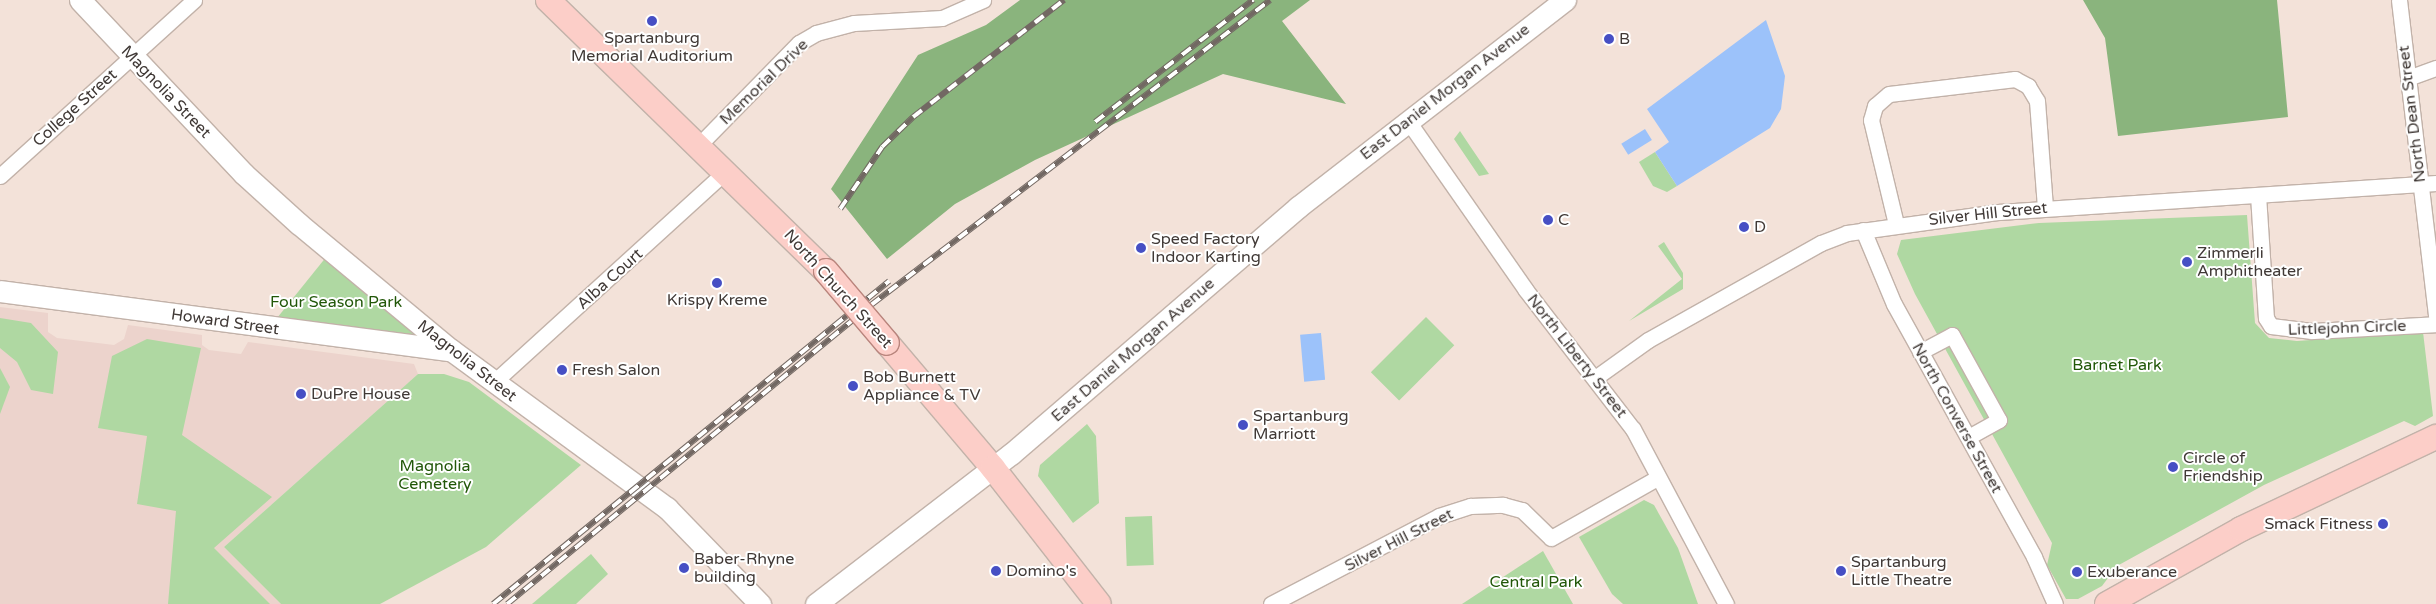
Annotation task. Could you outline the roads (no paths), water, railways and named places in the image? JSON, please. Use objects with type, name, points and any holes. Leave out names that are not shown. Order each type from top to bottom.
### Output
[{"type":"main road","name":"North Church Street","points":[[548,0],[696,148],[826,271],[993,468],[1099,604]]},
{"type":"main road","points":[[2106,604],[2241,529],[2436,437]]},
{"type":"street","name":"Magnolia Street","points":[[80,0],[132,57],[279,206],[451,350],[671,512],[760,604]]},
{"type":"street","name":"College Street","points":[[0,176],[194,0]]},
{"type":"street","name":"Memorial Drive","points":[[696,148],[798,44],[816,33],[854,23],[942,18],[983,0]]},
{"type":"street","name":"East Daniel Morgan Avenue","points":[[816,604],[993,468],[1291,213],[1565,0]]},
{"type":"street","name":"North Dean Street","points":[[2399,0],[2436,316]]},
{"type":"street","points":[[2408,78],[2436,68]]},
{"type":"street","points":[[1896,224],[1871,120],[1875,106],[1890,94],[2015,79],[2028,86],[2037,101],[2045,208]]},
{"type":"street","name":"North Liberty Street","points":[[1408,121],[1525,289],[1633,429],[1657,478],[1726,604]]},
{"type":"street","name":"Alba Court","points":[[494,382],[724,173]]},
{"type":"street","name":"Silver Hill Street","points":[[1595,378],[1648,340],[1821,243],[1864,230],[1896,224],[2045,208],[2436,184]]},
{"type":"street","name":"Littlejohn Circle","points":[[2258,195],[2266,318],[2271,326],[2312,331],[2436,324]]},
{"type":"street","name":"North Converse Street","points":[[1864,230],[1894,304],[2034,557],[2055,604]]},
{"type":"street","name":"Howard Street","points":[[0,291],[451,350]]},
{"type":"street","points":[[1920,352],[1952,335],[1999,420],[1968,437]]},
{"type":"street","name":"Silver Hill Street","points":[[1273,603],[1439,516],[1470,506],[1522,510],[1551,538],[1657,478]]},
{"type":"water","points":[[1766,20],[1785,76],[1781,109],[1770,128],[1677,186],[1655,152],[1669,142],[1647,109]]},
{"type":"water","points":[[1645,129],[1652,140],[1628,155],[1621,144]]},
{"type":"water","points":[[1321,333],[1325,380],[1304,382],[1300,335]]},
{"type":"railway","points":[[840,209],[882,147],[913,117],[1064,0]]},
{"type":"railway","points":[[1095,122],[1253,0]]},
{"type":"railway","points":[[507,604],[871,305],[1270,0]]},
{"type":"railway","points":[[493,604],[889,281]]},
{"type":"place","name":"Spartanburg Memorial Auditorium","points":[[652,21]]},
{"type":"place","name":"B","points":[[1609,39]]},
{"type":"place","name":"C","points":[[1548,220]]},
{"type":"place","name":"D","points":[[1744,227]]},
{"type":"place","name":"Speed Factory Indoor Karting","points":[[1141,248]]},
{"type":"place","name":"Zimmerli Amphitheater","points":[[2187,262]]},
{"type":"place","name":"Krispy Kreme","points":[[717,283]]},
{"type":"place","name":"Fresh Salon","points":[[562,370]]},
{"type":"place","name":"Bob Burnett Appliance & TV","points":[[853,386]]},
{"type":"place","name":"DuPre House","points":[[301,394]]},
{"type":"place","name":"Spartanburg Marriott","points":[[1243,425]]},
{"type":"place","name":"Circle of Friendship","points":[[2173,467]]},
{"type":"place","name":"Smack Fitness","points":[[2383,524]]},
{"type":"place","name":"Baber-Rhyne building","points":[[684,568]]},
{"type":"place","name":"Domino's","points":[[996,571]]},
{"type":"place","name":"Spartanburg Little Theatre","points":[[1841,571]]},
{"type":"place","name":"Exuberance","points":[[2077,572]]},
{"type":"park label","name":"Four Season Park","points":[[336,302]]},
{"type":"park label","name":"Barnet Park","points":[[2117,365]]},
{"type":"park label","name":"Magnolia Cemetery","points":[[435,475]]},
{"type":"park label","name":"Central Park","points":[[1536,582]]}]
